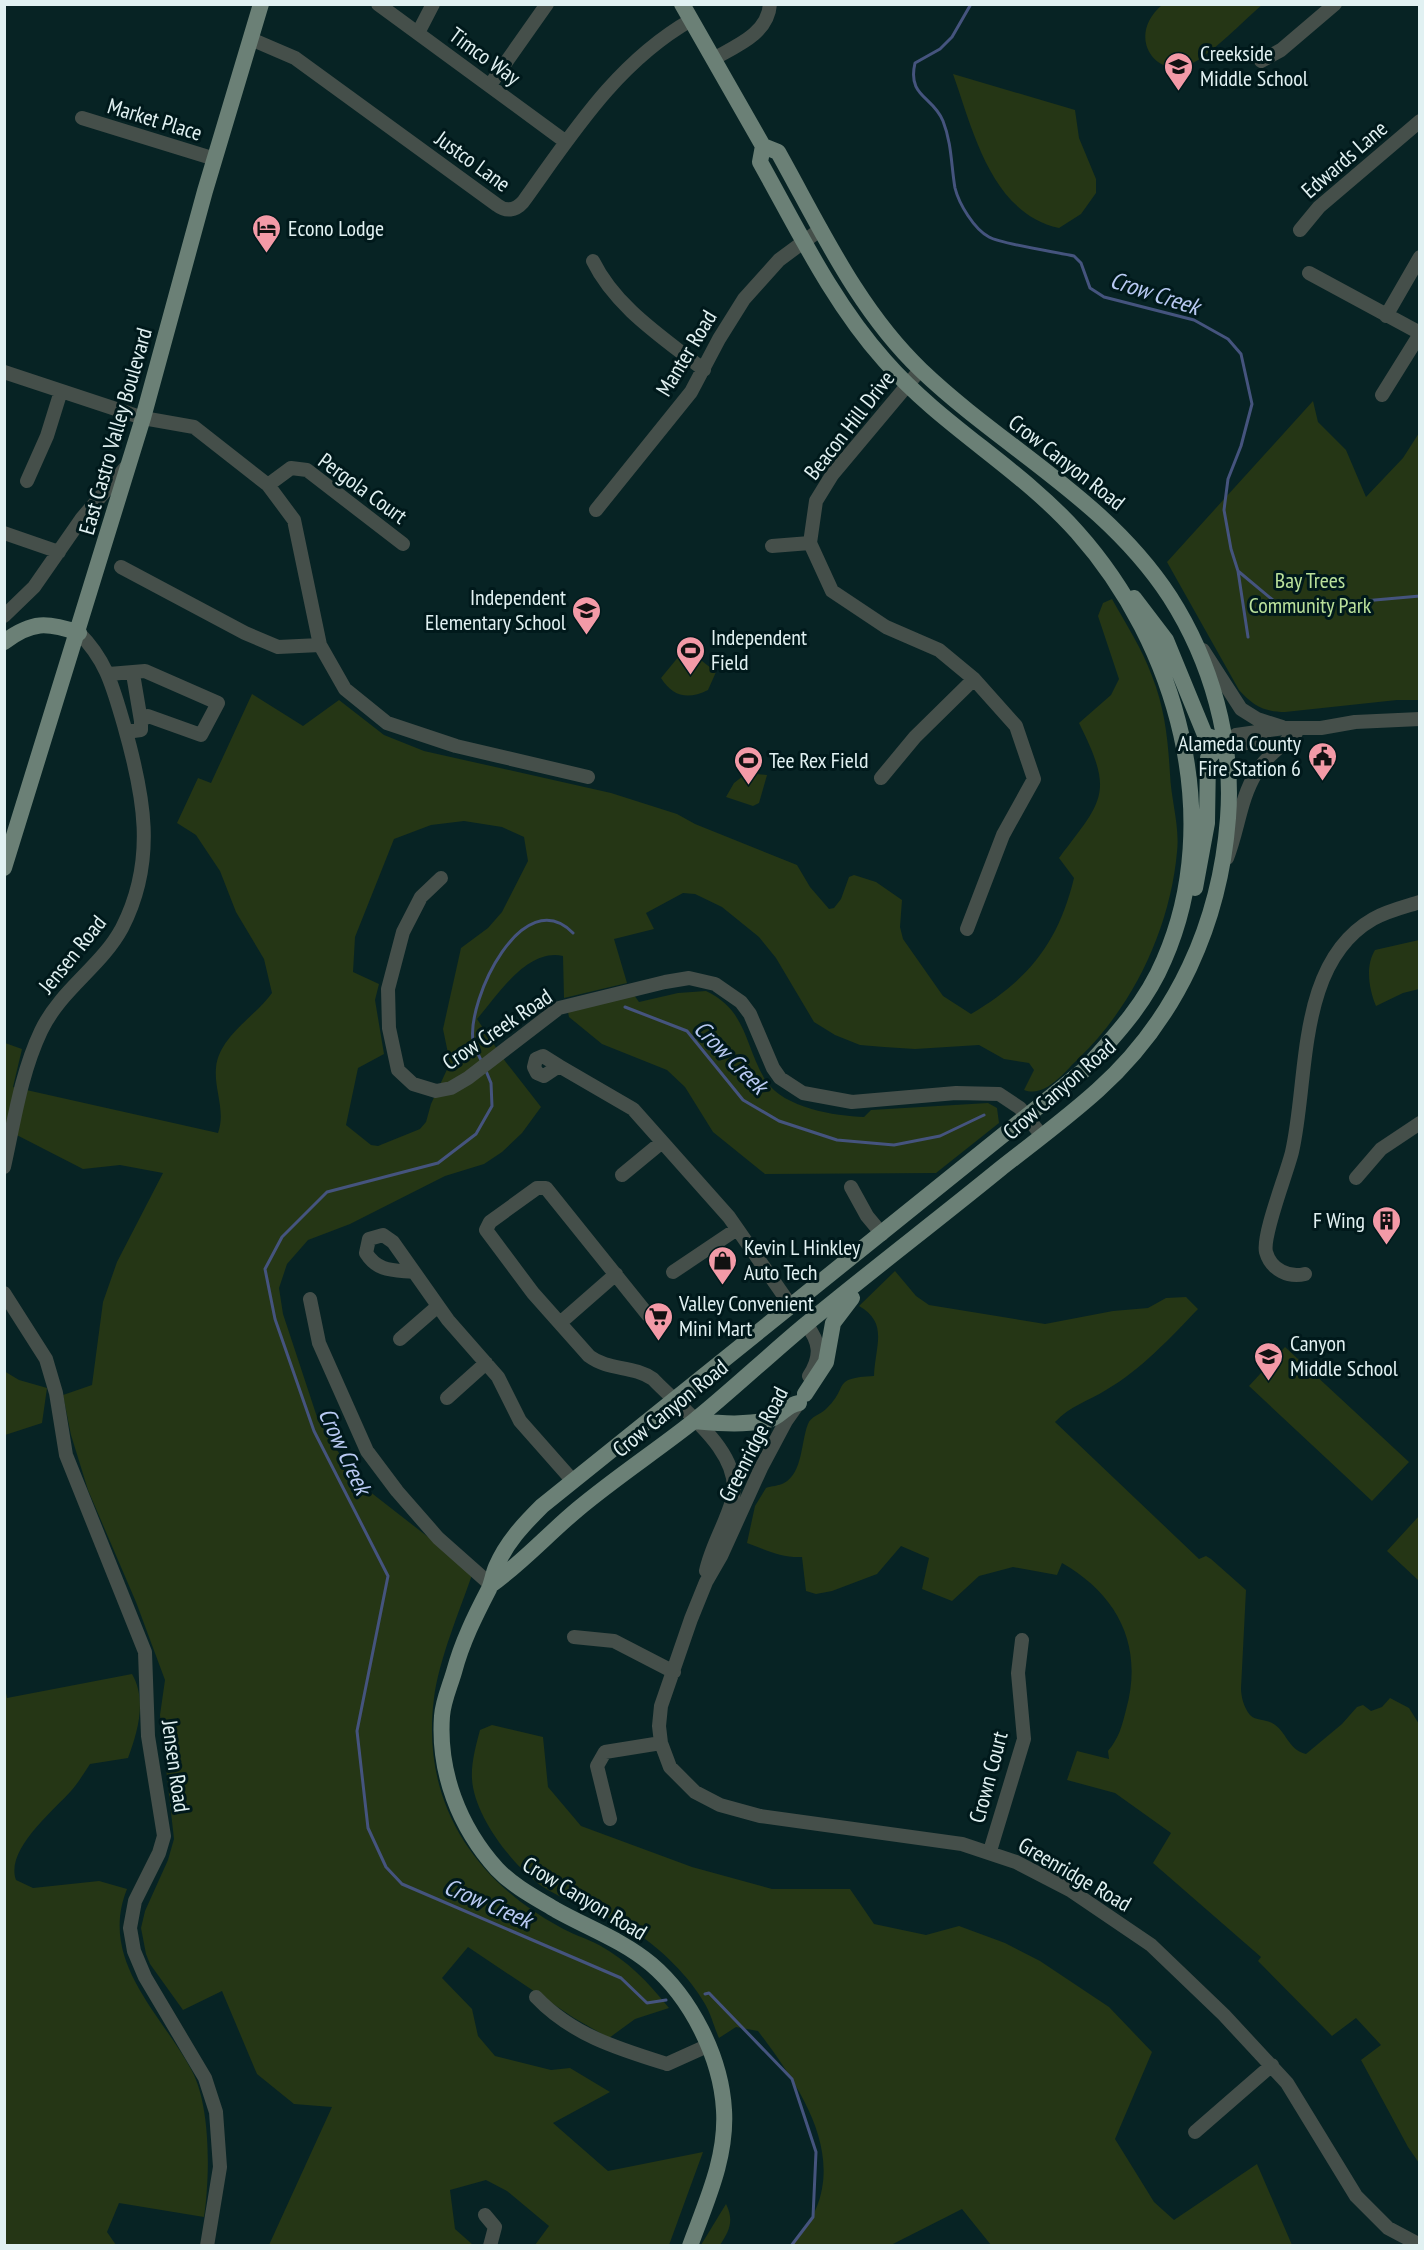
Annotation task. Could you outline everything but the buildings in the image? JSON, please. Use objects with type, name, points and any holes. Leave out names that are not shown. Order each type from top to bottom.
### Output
[{"type":"main road","name":"East Castro Valley Boulevard","points":[[4,868],[79,633],[130,463],[261,4]]},
{"type":"main road","name":"Crow Canyon Road","points":[[491,1585],[580,1507],[694,1421],[806,1324],[1100,1089],[1153,1030],[1198,953],[1224,866],[1229,809],[1219,710],[1209,677],[1183,618],[1150,570],[1119,532],[1082,497],[966,411],[921,370],[869,309],[778,153],[763,146],[682,4]]},
{"type":"main road","name":"Crow Canyon Road","points":[[690,2246],[712,2185],[722,2138],[724,2111],[719,2079],[707,2046],[697,2023],[677,1990],[652,1964],[627,1946],[557,1910],[514,1884],[484,1853],[453,1799],[442,1750],[442,1713],[459,1654],[503,1554],[521,1527],[573,1480],[1084,1070],[1123,1027],[1155,979],[1177,925],[1188,878],[1191,850],[1190,789],[1177,716],[1156,657],[1113,575],[1053,507],[907,384],[851,318],[760,162],[763,146]]},
{"type":"main road","points":[[1113,575],[1145,610],[1166,640],[1205,735],[1224,742],[1208,758],[1207,823],[1201,867],[1190,905],[1177,925]]},
{"type":"main road","points":[[4,642],[16,633],[42,623],[54,624],[79,633]]},
{"type":"main road","points":[[694,1421],[766,1420],[802,1399],[826,1362],[833,1323],[839,1312],[880,1265]]},
{"type":"main road","points":[[791,1306],[806,1324]]},
{"type":"main road","points":[[524,1557],[546,1527],[572,1500],[573,1480],[586,1484],[598,1481],[621,1464],[637,1464]]},
{"type":"street","name":"Timco Way","points":[[378,4],[566,142]]},
{"type":"street","points":[[418,33],[433,4]]},
{"type":"street","points":[[490,85],[548,4]]},
{"type":"street","points":[[713,59],[749,39],[766,23],[771,4]]},
{"type":"street","points":[[1262,61],[1281,50],[1335,4]]},
{"type":"street","name":"Justco Lane","points":[[251,39],[295,58],[504,209],[514,209],[523,202],[609,86],[670,32],[691,20]]},
{"type":"street","name":"Market Place","points":[[82,118],[215,159]]},
{"type":"street","name":"Edwards Lane","points":[[1300,230],[1319,207],[1419,121]]},
{"type":"street","name":"Manter Road","points":[[596,510],[692,392],[744,298],[779,260],[821,229]]},
{"type":"street","points":[[1386,316],[1419,257]]},
{"type":"street","points":[[593,261],[602,278],[633,313],[704,370]]},
{"type":"street","points":[[1309,273],[1419,333],[1382,395]]},
{"type":"street","name":"Beacon Hill Drive","points":[[810,543],[816,501],[826,484],[921,370]]},
{"type":"street","points":[[4,372],[143,418],[194,427],[268,485],[294,520],[320,645],[345,688],[387,723],[456,746],[588,777]]},
{"type":"street","points":[[27,481],[47,436],[61,391]]},
{"type":"street","points":[[4,616],[28,594],[82,518],[130,463]]},
{"type":"street","name":"Pergola Court","points":[[268,485],[291,468],[307,470],[403,544]]},
{"type":"street","points":[[4,534],[59,552]]},
{"type":"street","points":[[772,546],[810,543],[832,591],[886,627],[939,650],[974,679],[1016,726],[1034,779],[1003,835],[967,929]]},
{"type":"street","points":[[121,567],[245,633],[278,647],[320,645]]},
{"type":"street","points":[[1183,618],[1241,709],[1257,719],[1296,730]]},
{"type":"street","name":"Jensen Road","points":[[4,1167],[27,1068],[41,1032],[55,1006],[102,957],[121,929],[135,895],[145,848],[145,813],[126,732],[109,674],[96,651],[79,633]]},
{"type":"street","points":[[109,674],[133,674],[145,671],[218,703],[201,735],[148,716],[141,721]]},
{"type":"street","points":[[126,732],[141,730],[133,674]]},
{"type":"street","points":[[881,778],[915,737],[974,679]]},
{"type":"street","points":[[1224,742],[1238,745],[1296,730],[1355,722],[1419,719]]},
{"type":"street","points":[[1224,866],[1236,835],[1244,802],[1257,772],[1296,730]]},
{"type":"street","name":"Crow Creek Road","points":[[441,878],[421,897],[403,932],[388,989],[389,1028],[399,1070],[413,1084],[436,1091],[451,1088],[505,1052],[559,1008],[689,978],[715,984],[741,1002],[750,1014],[773,1068],[780,1078],[803,1093],[852,1102],[956,1093],[999,1094],[1012,1101],[1042,1136]]},
{"type":"street","points":[[1305,1274],[1289,1275],[1280,1271],[1272,1264],[1265,1250],[1292,1150],[1307,1042],[1317,998],[1329,968],[1352,935],[1373,919],[1419,902]]},
{"type":"street","points":[[560,1066],[633,1109],[737,1229],[791,1306]]},
{"type":"street","points":[[1356,1178],[1381,1149],[1419,1123]]},
{"type":"street","points":[[621,1175],[662,1142]]},
{"type":"street","points":[[851,1187],[867,1216],[882,1234]]},
{"type":"street","name":"Greenridge Road","points":[[616,1274],[546,1188],[537,1188],[490,1222],[486,1230],[533,1293],[597,1362],[639,1371],[649,1376],[694,1421],[728,1460],[735,1485],[732,1501],[706,1569],[706,1582]]},
{"type":"street","points":[[673,1272],[737,1229]]},
{"type":"street","points":[[413,1272],[486,1363],[506,1391],[520,1421],[573,1480]]},
{"type":"street","points":[[560,1323],[616,1274],[648,1315]]},
{"type":"street","name":"Jensen Road","points":[[4,1293],[46,1359],[56,1393],[66,1455],[145,1652],[148,1736],[164,1836],[159,1853],[135,1901],[130,1928],[134,1951],[145,1977],[206,2078],[216,2112],[220,2167],[207,2246]]},
{"type":"street","points":[[310,1299],[319,1343],[367,1450],[397,1491],[438,1539],[491,1585]]},
{"type":"street","points":[[400,1339],[438,1306]]},
{"type":"street","name":"Greenridge Road","points":[[806,1324],[819,1346],[819,1355],[806,1381],[802,1399],[774,1443],[721,1556],[706,1582],[661,1706],[659,1726],[661,1743],[670,1767],[695,1792],[720,1805],[760,1816],[930,1839],[990,1851],[1070,1890],[1135,1933],[1170,1961],[1272,2065],[1298,2100],[1356,2196],[1388,2228],[1419,2245]]},
{"type":"street","points":[[447,1398],[486,1363]]},
{"type":"street","points":[[574,1637],[615,1641],[674,1672]]},
{"type":"street","name":"Crown Court","points":[[990,1851],[1024,1739],[1018,1673],[1022,1640]]},
{"type":"street","points":[[610,1819],[597,1766],[600,1758],[605,1752],[661,1743]]},
{"type":"street","points":[[536,1997],[554,2016],[606,2045],[667,2064],[707,2046]]},
{"type":"street","points":[[1195,2133],[1272,2065]]},
{"type":"street","points":[[485,2215],[495,2227],[490,2246]]},
{"type":"green space","points":[[1162,5],[1262,5],[1208,53],[1191,64],[1178,68],[1166,66],[1157,61],[1146,42],[1146,30],[1151,17]]},
{"type":"green space","points":[[953,74],[1075,110],[1079,138],[1096,179],[1096,193],[1081,214],[1059,228],[1036,219],[1017,205],[1001,187],[988,166],[968,120]]},
{"type":"green space","name":"Bay Trees Community Park","points":[[1313,401],[1318,422],[1346,450],[1366,497],[1403,458],[1419,433],[1419,700],[1397,700],[1285,712],[1260,707],[1239,690],[1167,562]]},
{"type":"green space","points":[[1112,599],[1144,656],[1156,688],[1167,737],[1177,852],[1166,909],[1146,964],[1117,1014],[1099,1037],[1054,1082],[1040,1090],[1024,1090],[1034,1070],[1029,1063],[1004,1059],[979,1045],[915,1049],[884,1047],[860,1045],[835,1035],[814,1022],[776,958],[759,937],[722,907],[695,894],[683,893],[646,913],[654,929],[614,939],[627,983],[564,998],[563,956],[550,955],[537,959],[514,976],[477,1019],[505,1061],[541,1107],[522,1133],[502,1152],[484,1164],[445,1176],[350,1224],[308,1240],[287,1264],[279,1288],[283,1314],[318,1420],[344,1461],[369,1491],[473,1572],[445,1651],[434,1698],[432,1735],[436,1769],[445,1802],[458,1832],[477,1859],[500,1884],[527,1907],[619,1958],[645,1981],[669,2008],[635,2019],[609,2038],[574,2018],[468,1947],[442,1978],[472,2009],[478,2036],[495,2056],[551,2070],[570,2068],[610,2092],[553,2123],[608,2171],[703,2152],[669,2245],[535,2245],[549,2226],[507,2191],[486,2180],[450,2190],[455,2229],[473,2245],[269,2245],[332,2107],[294,2104],[257,2074],[222,1991],[183,2010],[150,1964],[146,1954],[141,1928],[145,1911],[168,1860],[174,1839],[160,1715],[165,1680],[136,1602],[88,1490],[71,1435],[63,1395],[92,1385],[103,1302],[117,1262],[163,1173],[120,1165],[83,1169],[5,1129],[5,1043],[22,1049],[13,1087],[218,1133],[221,1117],[216,1068],[219,1057],[231,1037],[272,993],[264,959],[236,912],[220,871],[196,835],[177,823],[198,778],[211,783],[252,694],[303,726],[339,700],[384,735],[424,751],[611,793],[677,814],[695,824],[797,865],[810,887],[829,909],[834,908],[841,899],[849,877],[854,875],[876,882],[902,900],[900,927],[903,939],[943,996],[971,1014],[1009,988],[1038,958],[1059,922],[1067,901],[1074,878],[1059,858],[1094,808],[1099,795],[1100,781],[1097,765],[1079,723],[1111,695],[1119,679],[1098,616],[1103,603]],"holes":[[[464,821],[502,827],[524,837],[528,861],[502,912],[488,928],[461,948],[443,1029],[450,1063],[431,1104],[426,1122],[420,1129],[378,1146],[371,1145],[346,1125],[358,1068],[384,1054],[375,1000],[379,984],[353,972],[355,937],[394,839],[431,825]]]},
{"type":"green space","name":"Independent Field","points":[[684,650],[688,650],[716,672],[708,690],[694,695],[682,695],[671,689],[661,678]]},
{"type":"green space","name":"Tee Rex Field","points":[[747,773],[767,775],[759,803],[753,806],[726,797],[734,783]]},
{"type":"green space","points":[[1419,940],[1419,989],[1403,993],[1376,1006],[1369,978],[1370,963],[1375,950]]},
{"type":"green space","points":[[706,991],[720,999],[738,1019],[766,1081],[774,1090],[797,1104],[839,1115],[864,1117],[871,1110],[988,1103],[997,1108],[999,1123],[936,1173],[765,1174],[713,1132],[685,1087],[667,1070],[602,1044],[569,1017],[568,1012],[634,995],[639,1002],[678,993]]},
{"type":"green space","points":[[895,1271],[916,1296],[929,1305],[1045,1324],[1113,1311],[1148,1308],[1166,1298],[1186,1297],[1198,1309],[1131,1373],[1073,1408],[1055,1422],[1199,1559],[1206,1556],[1211,1559],[1246,1590],[1241,1688],[1243,1702],[1250,1715],[1277,1726],[1295,1748],[1306,1754],[1342,1724],[1357,1707],[1363,1705],[1371,1711],[1382,1707],[1390,1698],[1409,1708],[1419,1724],[1419,2163],[1361,2060],[1381,2045],[1356,2018],[1332,2036],[1258,1961],[1261,1957],[1153,1863],[1171,1833],[1115,1793],[1067,1780],[1077,1751],[1109,1759],[1108,1751],[1121,1727],[1131,1687],[1128,1644],[1122,1624],[1098,1590],[1062,1563],[1057,1575],[1013,1567],[979,1576],[952,1601],[922,1589],[929,1558],[901,1546],[877,1574],[832,1591],[816,1594],[806,1591],[802,1557],[781,1555],[747,1543],[755,1506],[766,1488],[784,1483],[795,1472],[809,1421],[824,1411],[846,1382],[860,1377],[874,1376],[878,1345],[877,1328],[874,1320],[859,1306]]},
{"type":"green space","points":[[1285,1347],[1409,1462],[1372,1501],[1249,1386]]},
{"type":"green space","points":[[4,1371],[19,1380],[47,1388],[42,1423],[5,1435]]},
{"type":"green space","points":[[1419,1516],[1420,1579],[1418,1580],[1387,1551]]},
{"type":"green space","points":[[132,1674],[137,1684],[140,1705],[138,1726],[128,1758],[90,1764],[74,1788],[43,1820],[24,1844],[17,1856],[14,1868],[16,1880],[33,1888],[99,1881],[127,1889],[120,1915],[121,1940],[127,1963],[137,1986],[192,2071],[203,2103],[208,2163],[204,2217],[119,2203],[107,2232],[116,2245],[5,2245],[5,1688],[7,1698]]},
{"type":"green space","points":[[492,1725],[543,1737],[548,1787],[581,1826],[692,1867],[772,1889],[850,1889],[874,1924],[926,1935],[959,1926],[1005,1943],[1040,1961],[1109,2007],[1152,2052],[1115,2139],[1154,2202],[1174,2220],[1257,2164],[1292,2245],[991,2245],[962,2209],[891,2245],[792,2245],[812,2218],[822,2190],[823,2163],[818,2135],[808,2108],[793,2081],[758,2031],[736,2027],[719,2038],[705,2004],[683,1973],[655,1946],[625,1926],[548,1890],[510,1857],[488,1826],[480,1810],[472,1779],[473,1760],[480,1730]]},
{"type":"green space","points":[[726,2204],[730,2220],[728,2230],[720,2245],[701,2245]]},
{"type":"waterway","name":"Crow Creek","points":[[971,4],[952,37],[940,49],[915,63],[913,74],[918,90],[939,113],[943,121],[950,146],[955,188],[973,222],[983,233],[995,240],[1074,256],[1081,263],[1090,288],[1104,297],[1194,320],[1228,339],[1241,354],[1252,404],[1241,446],[1228,479],[1224,510],[1231,549],[1238,571],[1248,637]]},
{"type":"waterway","points":[[1238,571],[1274,601],[1296,607],[1420,596]]},
{"type":"waterway","name":"Crow Creek","points":[[482,1062],[473,1041],[474,1022],[479,999],[502,952],[518,934],[535,922],[554,921],[573,933]]},
{"type":"waterway","name":"Crow Creek","points":[[625,1007],[687,1031],[743,1100],[779,1121],[837,1140],[894,1145],[940,1136],[984,1115]]},
{"type":"waterway","name":"Crow Creek","points":[[486,1071],[491,1083],[492,1106],[476,1134],[438,1163],[327,1192],[282,1237],[265,1269],[275,1319],[314,1431],[388,1576],[357,1731],[368,1828],[386,1867],[402,1884],[621,1978],[647,2003],[666,2000]]},
{"type":"waterway","name":"Crow Creek","points":[[705,1994],[709,1993],[792,2079],[816,2152],[813,2217],[791,2246]]},
{"type":"place","name":"Creekside Middle School","points":[[1179,92]]},
{"type":"place","name":"Econo Lodge","points":[[267,254]]},
{"type":"place","name":"Independent Elementary School","points":[[587,636]]},
{"type":"place","name":"Independent Field","points":[[690,676]]},
{"type":"place","name":"Alameda County Fire Station 6","points":[[1322,782]]},
{"type":"place","name":"Tee Rex Field","points":[[748,786]]},
{"type":"place","name":"F Wing","points":[[1386,1246]]},
{"type":"place","name":"Kevin L Hinkley Auto Tech","points":[[723,1286]]},
{"type":"place","name":"Valley Convenient Mini Mart","points":[[658,1342]]},
{"type":"place","name":"Canyon Middle School","points":[[1269,1382]]}]
